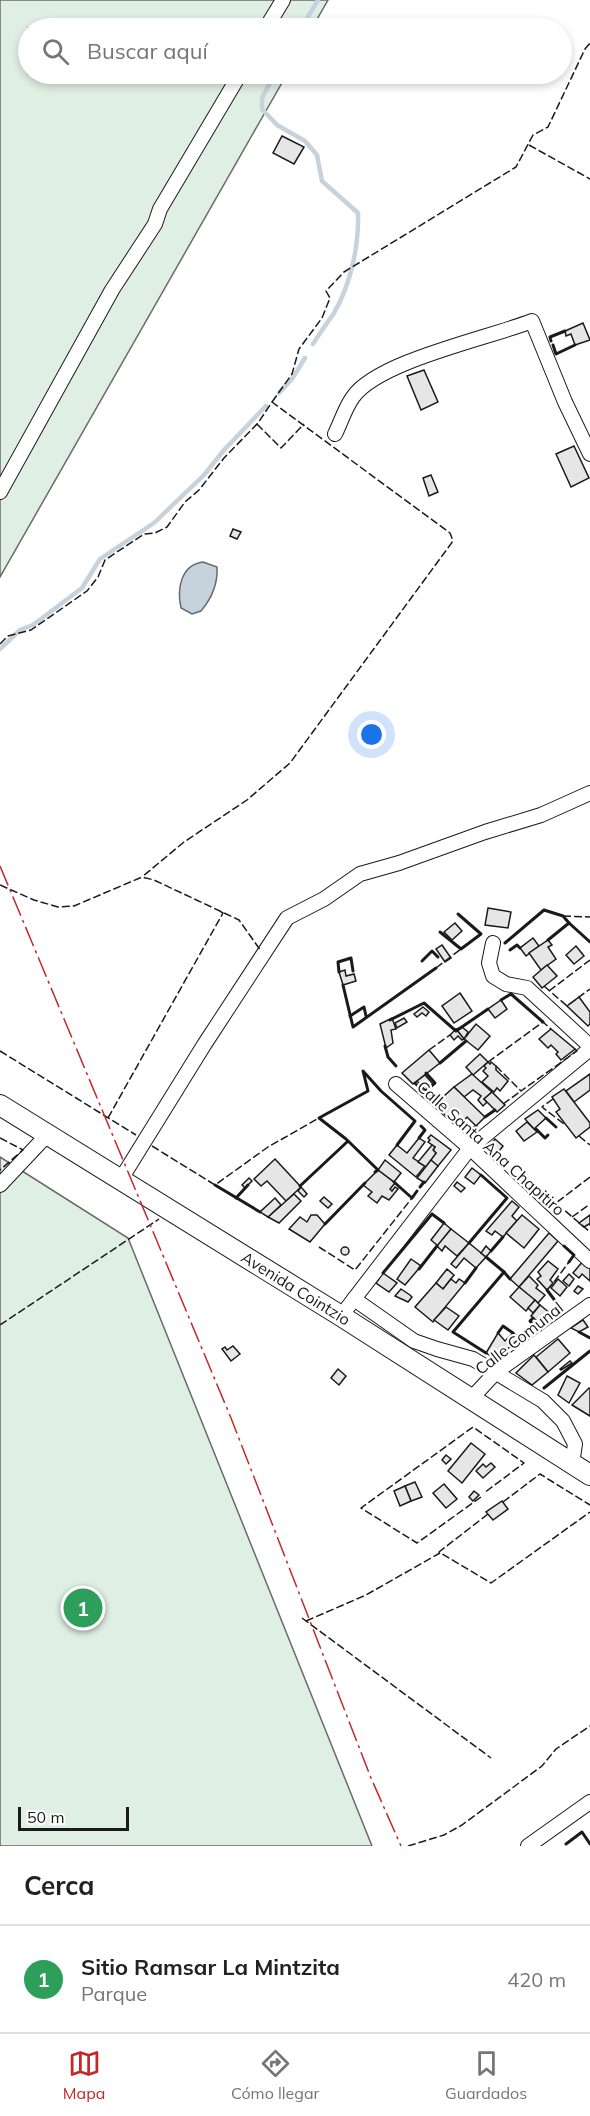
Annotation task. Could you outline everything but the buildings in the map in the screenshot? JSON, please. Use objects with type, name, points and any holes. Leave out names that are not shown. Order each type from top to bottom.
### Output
[{"type":"main road","name":"Avenida Cointzio","points":[[0,1105],[341,1316],[590,1475]]},
{"type":"street","points":[[272,18],[283,0]]},
{"type":"street","points":[[0,492],[112,290],[155,224],[160,209],[234,84]]},
{"type":"street","points":[[335,434],[353,397],[369,381],[428,354],[532,321],[564,402],[590,454]]},
{"type":"street","points":[[121,1179],[204,1045],[287,918],[324,899],[360,874],[541,815],[590,793]]},
{"type":"street","points":[[341,1316],[470,1148],[590,1047],[527,988],[506,984],[493,976],[489,963],[494,943]]},
{"type":"street","name":"Calle Santa Ana Chapitiro","points":[[396,1084],[470,1148],[590,1261]]},
{"type":"street","points":[[0,1185],[48,1134]]},
{"type":"street","points":[[354,1299],[414,1341],[473,1359],[543,1401],[562,1421],[576,1444],[572,1464]]},
{"type":"street","name":"Calle Comunal","points":[[470,1400],[496,1372],[590,1305]]},
{"type":"street","points":[[528,1846],[590,1802]]},
{"type":"green space","points":[[0,0],[328,0],[318,18],[18,18],[18,84],[281,84],[0,577]]},
{"type":"green space","points":[[0,1157],[128,1238],[372,1846],[0,1846]]},
{"type":"shaded area","points":[[203,562],[217,567],[215,585],[201,611],[192,614],[181,608],[180,586],[189,568]]},
{"type":"waterway","points":[[307,18],[318,0]]},
{"type":"waterway","points":[[270,84],[262,98],[262,109],[277,125],[305,141],[317,155],[322,181],[358,213],[355,251],[345,290],[334,313],[313,344]]},
{"type":"waterway","points":[[279,393],[292,379],[305,358]]},
{"type":"waterway","points":[[0,649],[20,630],[33,625],[82,588],[100,559],[154,523],[204,475],[224,450],[266,406]]},
{"type":"fence","points":[[572,76],[590,43]]},
{"type":"fence","points":[[272,402],[292,374],[299,349],[322,318],[330,298],[326,291],[344,272],[516,167],[533,135],[548,127],[568,84]]},
{"type":"fence","points":[[529,145],[590,179]]},
{"type":"fence","points":[[0,644],[8,636],[31,630],[87,591],[98,577],[105,560],[144,534],[155,533],[167,527],[185,502],[199,490],[224,458],[258,423],[272,402],[450,533],[453,541],[290,763],[247,800],[184,842],[142,877]]},
{"type":"fence","points":[[257,424],[281,448],[304,424]]},
{"type":"fence","points":[[0,885],[34,900],[58,907],[74,906],[142,877],[154,880],[239,920],[261,951]]},
{"type":"fence","points":[[108,1118],[223,913],[221,912]]},
{"type":"fence","points":[[563,916],[590,917]]},
{"type":"fence","points":[[436,968],[461,949]]},
{"type":"fence","points":[[549,991],[590,960]]},
{"type":"fence","points":[[544,986],[567,1006],[590,989]]},
{"type":"fence","points":[[488,1062],[543,1022],[551,1029]]},
{"type":"fence","points":[[429,1050],[450,1035]]},
{"type":"fence","points":[[496,1066],[521,1091],[577,1051],[575,1049]]},
{"type":"fence","points":[[0,1051],[136,1135]]},
{"type":"fence","points":[[503,1104],[521,1091]]},
{"type":"fence","points":[[553,1099],[542,1107],[564,1124]]},
{"type":"fence","points":[[152,1146],[215,1185],[268,1147],[319,1118]]},
{"type":"fence","points":[[579,1136],[590,1145]]},
{"type":"fence","points":[[0,1138],[23,1150],[0,1170]]},
{"type":"fence","points":[[590,1177],[556,1203],[590,1232]]},
{"type":"fence","points":[[319,1247],[355,1270],[412,1198]]},
{"type":"fence","points":[[572,1217],[590,1204]]},
{"type":"fence","points":[[0,1325],[159,1219]]},
{"type":"fence","points":[[554,1282],[569,1262]]},
{"type":"fence","points":[[481,1497],[417,1543],[361,1508],[473,1427],[524,1463],[484,1493]]},
{"type":"fence","points":[[503,1502],[540,1474],[590,1505]]},
{"type":"fence","points":[[488,1514],[439,1552],[491,1583],[590,1512]]},
{"type":"fence","points":[[306,1621],[366,1595],[440,1553]]},
{"type":"fence","points":[[302,1618],[491,1758]]},
{"type":"fence","points":[[408,1846],[444,1835],[462,1825],[542,1766],[556,1749],[590,1726]]},
{"type":"wall","points":[[551,341],[550,337],[565,331]]},
{"type":"wall","points":[[553,345],[556,354],[575,345]]},
{"type":"wall","points":[[505,943],[544,910],[563,916],[569,923],[548,940]]},
{"type":"wall","points":[[440,932],[461,949],[481,934],[458,914]]},
{"type":"wall","points":[[569,923],[590,942]]},
{"type":"wall","points":[[510,950],[517,945],[520,948]]},
{"type":"wall","points":[[422,961],[432,951],[438,957]]},
{"type":"wall","points":[[339,972],[338,962],[351,958],[353,971]]},
{"type":"wall","points":[[343,985],[353,1027],[436,968]]},
{"type":"wall","points":[[501,1000],[511,994],[543,1022]]},
{"type":"wall","points":[[390,1020],[424,1003],[456,1031],[488,1009]]},
{"type":"wall","points":[[350,1016],[364,1007],[366,1016]]},
{"type":"wall","points":[[440,1063],[466,1041]]},
{"type":"wall","points":[[385,1046],[388,1057],[396,1066]]},
{"type":"wall","points":[[375,1172],[378,1170],[346,1139],[319,1118],[368,1091],[363,1071],[381,1091],[415,1121],[397,1145]]},
{"type":"wall","points":[[415,1083],[424,1092],[435,1083],[426,1073]]},
{"type":"wall","points":[[485,1117],[495,1110]]},
{"type":"wall","points":[[546,1118],[556,1127]]},
{"type":"wall","points":[[419,1138],[425,1130],[421,1126]]},
{"type":"wall","points":[[459,1127],[468,1134],[476,1126]]},
{"type":"wall","points":[[536,1129],[545,1138],[548,1135]]},
{"type":"wall","points":[[300,1186],[347,1142]]},
{"type":"wall","points":[[469,1243],[507,1198],[481,1175]]},
{"type":"wall","points":[[394,1182],[412,1198],[417,1191]]},
{"type":"wall","points":[[420,1187],[424,1182]]},
{"type":"wall","points":[[325,1224],[365,1183]]},
{"type":"wall","points":[[215,1185],[260,1212]]},
{"type":"wall","points":[[236,1198],[248,1185]]},
{"type":"wall","points":[[383,1273],[432,1214],[444,1223]]},
{"type":"wall","points":[[491,1251],[503,1237]]},
{"type":"wall","points":[[419,1269],[437,1246]]},
{"type":"wall","points":[[564,1246],[574,1255],[569,1262]]},
{"type":"wall","points":[[486,1257],[504,1272]]},
{"type":"wall","points":[[465,1283],[476,1268]]},
{"type":"wall","points":[[486,1353],[453,1332],[504,1272],[510,1279]]},
{"type":"wall","points":[[547,1290],[559,1306],[550,1313]]},
{"type":"wall","points":[[533,1318],[530,1321],[535,1327],[537,1325]]},
{"type":"wall","points":[[498,1333],[503,1326],[513,1333]]},
{"type":"wall","points":[[520,1338],[535,1327]]},
{"type":"wall","points":[[579,1332],[590,1338]]},
{"type":"wall","points":[[544,1388],[590,1351]]},
{"type":"wall","points":[[566,1844],[582,1832],[590,1844]]},
{"type":"power","points":[[0,866],[231,1418],[371,1778],[401,1846]]},
{"type":"place","name":"Sitio Ramsar La Mintzita","points":[[83,1608]]}]
